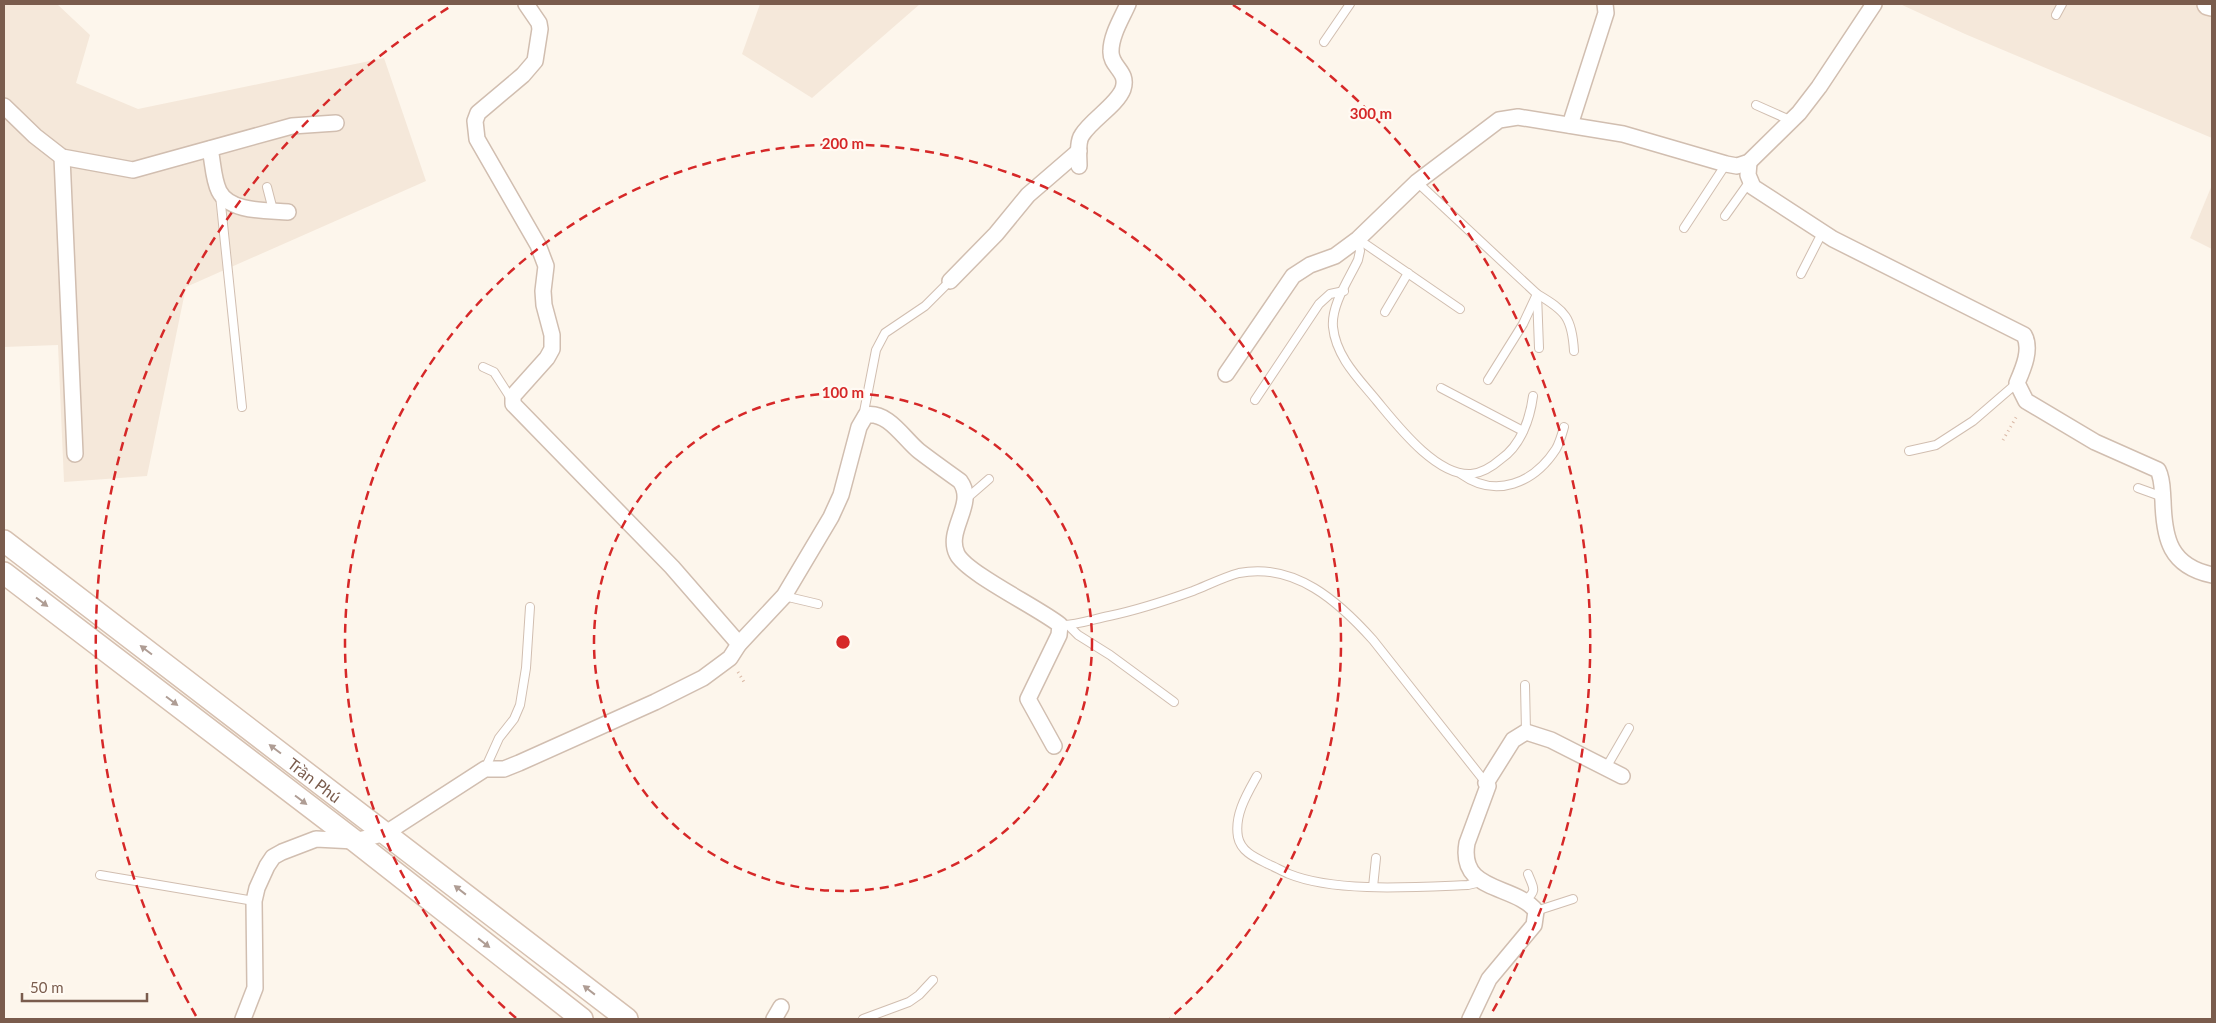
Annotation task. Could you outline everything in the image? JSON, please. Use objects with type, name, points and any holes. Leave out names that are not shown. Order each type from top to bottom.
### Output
[{"type":"main road","points":[[2208,4],[2212,5]]},
{"type":"main road","name":"Trần Phú","points":[[4,540],[627,1019]]},
{"type":"main road","name":"Trần Phú","points":[[4,573],[355,841],[582,1019]]},
{"type":"street","points":[[526,4],[539,23],[540,29],[535,61],[523,75],[478,113],[475,121],[477,139],[538,245],[546,266],[543,291],[544,305],[552,335],[552,349],[547,358],[513,396],[512,400],[516,408],[672,567],[739,644]]},
{"type":"street","points":[[950,281],[996,234],[1028,196],[1079,158],[1081,136],[1122,91],[1125,79],[1122,71],[1113,60],[1110,51],[1117,28],[1128,4]]},
{"type":"street","points":[[1570,125],[1606,13],[1605,4]]},
{"type":"street","points":[[1226,374],[1293,276],[1310,265],[1335,256],[1358,239],[1417,182],[1499,120],[1518,117],[1640,138],[1737,166],[1749,162],[1792,121],[1819,87],[1874,4]]},
{"type":"street","points":[[4,106],[35,136],[62,157],[133,170],[292,126],[336,122]]},
{"type":"street","points":[[210,149],[220,193],[229,202],[242,207],[281,211]]},
{"type":"street","points":[[62,157],[75,454]]},
{"type":"street","points":[[1749,162],[1750,181],[1759,192],[1822,233],[2024,335],[2027,340],[2027,348],[2017,383],[2026,401],[2095,442],[2153,467],[2161,476],[2164,525],[2169,546],[2181,560],[2200,572],[2212,575]]},
{"type":"street","points":[[243,1019],[254,996],[255,988],[254,901],[257,888],[273,857],[316,839],[355,841],[386,833],[486,769],[504,769],[655,702],[703,678],[730,658],[739,644],[784,596],[831,518],[841,496],[862,419],[871,414],[890,423],[917,449],[960,481],[966,492],[966,500],[955,535],[954,547],[957,556],[980,574],[1065,625],[1028,699],[1054,746]]},
{"type":"street","points":[[1470,1019],[1489,979],[1534,925],[1531,906],[1481,882],[1471,871],[1465,852],[1488,786],[1486,783],[1513,740],[1526,732],[1544,737],[1607,766],[1622,776]]},
{"type":"lane","points":[[1324,42],[1350,4]]},
{"type":"lane","points":[[2056,15],[2062,4]]},
{"type":"lane","points":[[1756,105],[1792,121]]},
{"type":"lane","points":[[1684,228],[1726,164]]},
{"type":"lane","points":[[1725,216],[1750,181]]},
{"type":"lane","points":[[1417,182],[1537,294],[1559,308],[1566,315],[1573,329],[1574,351]]},
{"type":"lane","points":[[267,187],[281,211]]},
{"type":"lane","points":[[220,193],[242,407]]},
{"type":"lane","points":[[1801,274],[1822,233]]},
{"type":"lane","points":[[1358,239],[1460,309]]},
{"type":"lane","points":[[1358,239],[1360,251],[1358,260],[1334,310],[1333,326],[1339,349],[1346,363],[1386,412],[1424,452],[1445,467],[1460,473],[1473,482],[1487,487],[1515,484],[1538,470],[1556,448],[1564,427]]},
{"type":"lane","points":[[1385,312],[1408,273]]},
{"type":"lane","points":[[862,419],[876,350],[885,333],[925,306],[950,281]]},
{"type":"lane","points":[[1256,400],[1319,304],[1330,294],[1344,291]]},
{"type":"lane","points":[[1537,294],[1539,348]]},
{"type":"lane","points":[[1488,380],[1523,324],[1537,294]]},
{"type":"lane","points":[[483,367],[494,372],[512,400]]},
{"type":"lane","points":[[1909,451],[1936,445],[1973,421],[2017,383]]},
{"type":"lane","points":[[1441,388],[1523,431]]},
{"type":"lane","points":[[1460,473],[1481,472],[1510,452],[1523,431],[1530,414],[1533,396]]},
{"type":"lane","points":[[966,500],[989,479]]},
{"type":"lane","points":[[2138,488],[2163,498]]},
{"type":"lane","points":[[1065,625],[1140,610],[1238,574],[1282,573],[1316,589],[1354,619],[1373,640],[1486,783]]},
{"type":"lane","points":[[784,596],[818,604]]},
{"type":"lane","points":[[486,769],[499,738],[514,719],[520,705],[526,668],[530,607]]},
{"type":"lane","points":[[1065,625],[1174,702]]},
{"type":"lane","points":[[1525,685],[1526,732]]},
{"type":"lane","points":[[1607,766],[1629,728]]},
{"type":"lane","points":[[1258,776],[1242,805],[1238,836],[1242,846],[1254,857],[1289,874],[1319,882],[1373,887],[1468,885],[1481,882]]},
{"type":"lane","points":[[1373,887],[1376,858]]},
{"type":"lane","points":[[1528,874],[1534,890],[1531,906],[1573,899]]},
{"type":"lane","points":[[100,875],[254,901]]},
{"type":"lane","points":[[862,1019],[909,1002],[920,995],[933,980]]},
{"type":"path","points":[[2004,440],[2026,401]]},
{"type":"shaded area","points":[[4,4],[57,4],[90,35],[76,83],[138,109],[384,58],[426,181],[186,287],[147,476],[64,482],[58,345],[4,347]]},
{"type":"shaded area","points":[[760,4],[920,4],[812,98],[742,54]]},
{"type":"shaded area","points":[[1900,4],[2212,4],[2212,138],[1965,34]]},
{"type":"shaded area","points":[[2212,185],[2212,249],[2190,238]]}]
